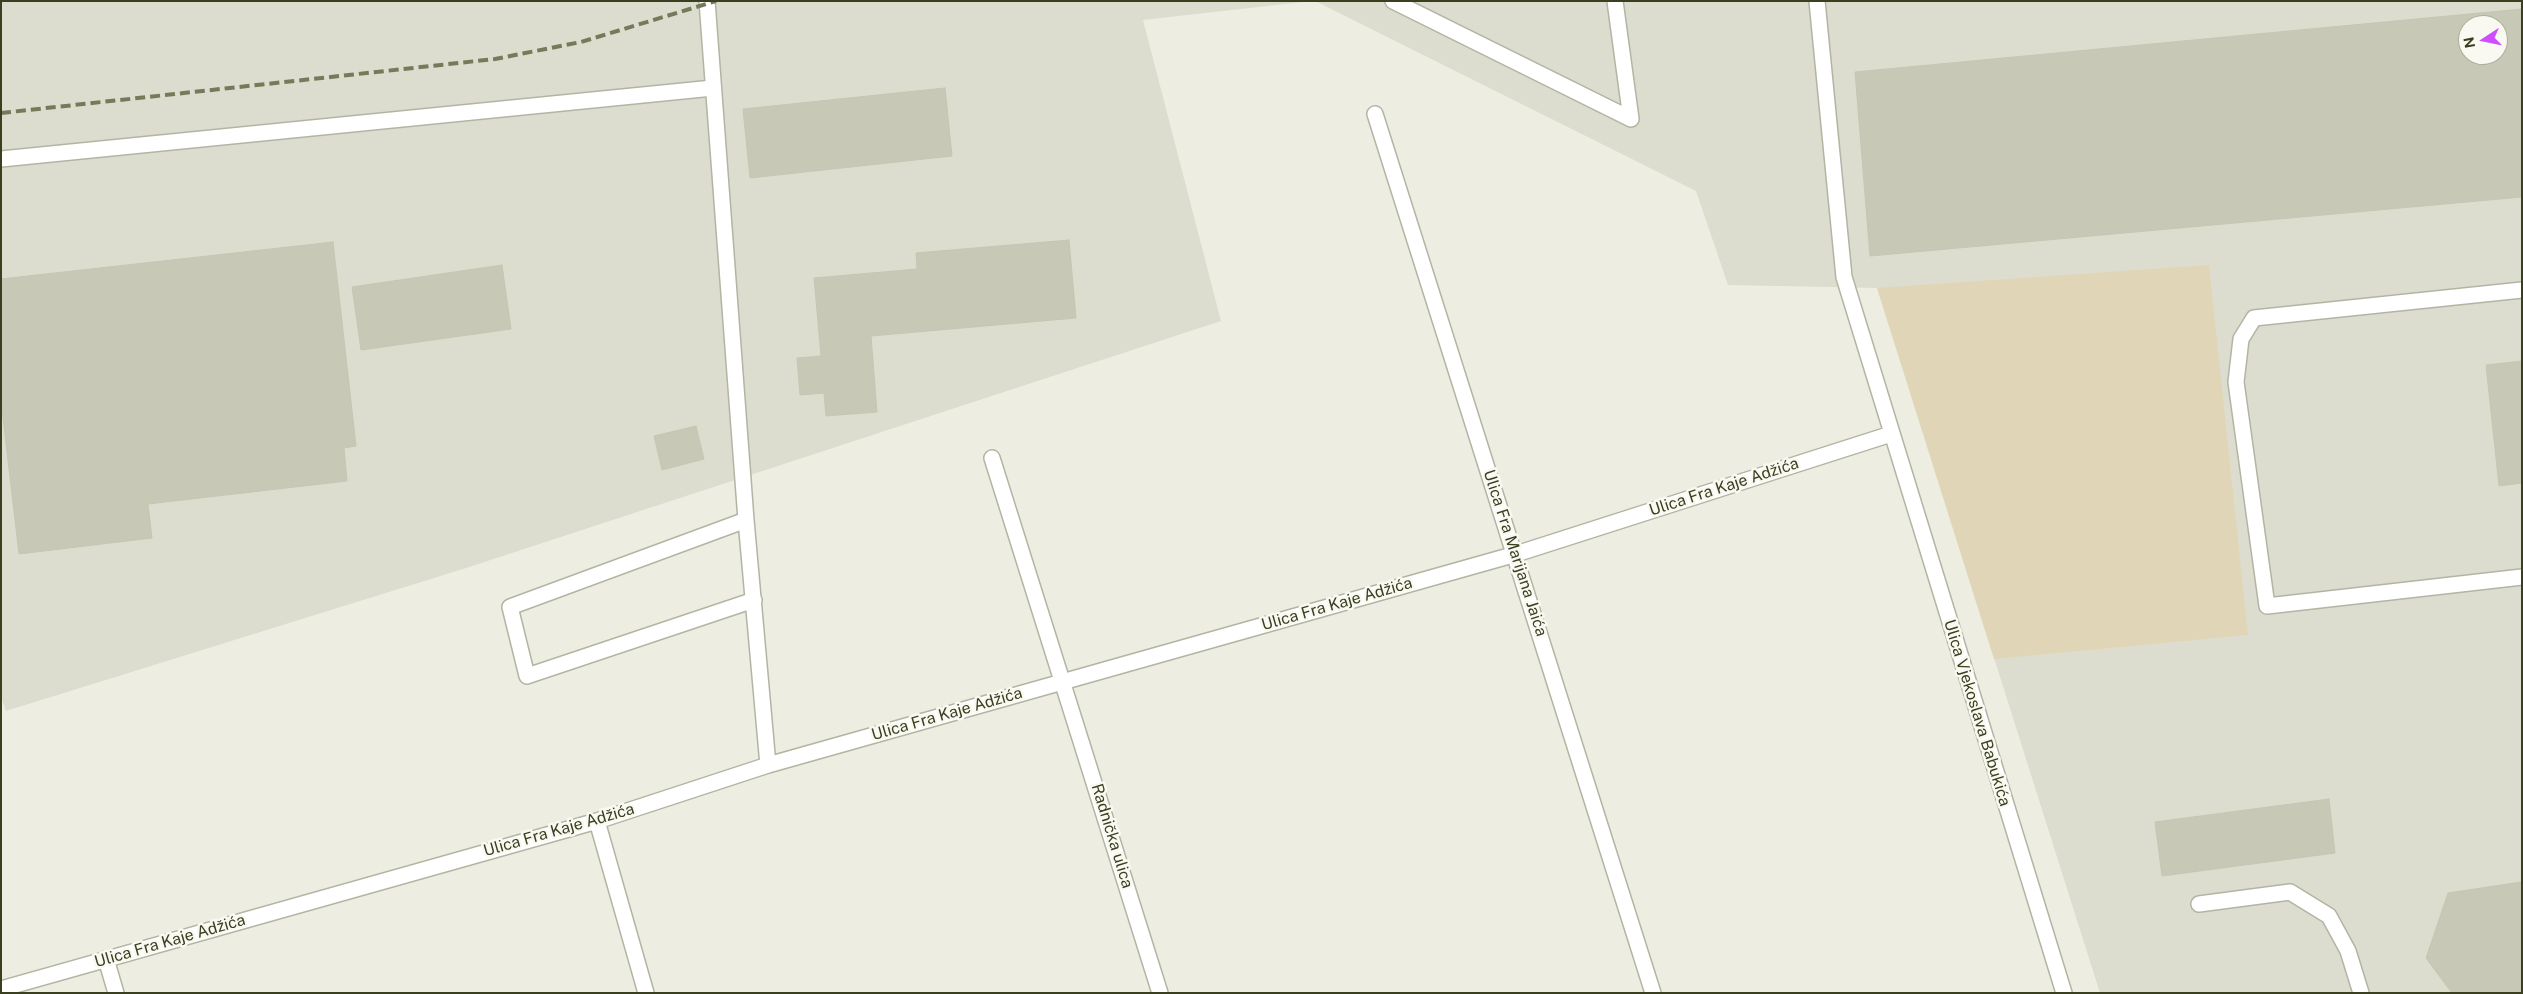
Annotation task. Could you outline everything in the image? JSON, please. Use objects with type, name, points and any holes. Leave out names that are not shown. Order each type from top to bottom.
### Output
[{"type":"street","points":[[707,1],[746,520],[768,765]]},
{"type":"street","points":[[1393,1],[1631,119],[1615,1]]},
{"type":"street","name":"Ulica Vjekoslava Babukića","points":[[1817,1],[1844,277],[2064,993]]},
{"type":"street","points":[[1,159],[713,88]]},
{"type":"street","name":"Ulica Fra Marijana Jaića","points":[[1375,114],[1516,554],[1653,993]]},
{"type":"street","points":[[2522,290],[2254,318],[2241,339],[2236,382],[2266,606],[2522,578]]},
{"type":"street","name":"Ulica Fra Kaje Adžića","points":[[1,989],[597,821],[768,765],[1063,680],[1516,554],[1891,434]]},
{"type":"street","name":"Radnička ulica","points":[[992,458],[1160,993]]},
{"type":"street","points":[[746,520],[510,608],[528,676],[754,600]]},
{"type":"street","points":[[597,821],[646,993]]},
{"type":"street","points":[[2199,904],[2290,892],[2329,916],[2348,951],[2360,993]]},
{"type":"street","points":[[106,959],[116,993]]},
{"type":"shaded area","points":[[1,1],[1312,1],[1143,20],[1221,321],[463,569],[6,711],[1,697]]},
{"type":"shaded area","points":[[1315,1],[2522,1],[2522,993],[2100,993],[1877,288],[1728,285],[1696,191]]},
{"type":"shaded area","points":[[2209,265],[2248,635],[1994,659],[1877,288]]},
{"type":"building","points":[[2522,9],[2522,197],[1870,256],[1855,72],[2458,15],[2458,65],[2508,65],[2508,15],[2458,15]]},
{"type":"building","points":[[945,88],[952,156],[750,178],[743,109]]},
{"type":"building","points":[[1069,240],[1076,318],[871,336],[877,412],[826,416],[824,393],[800,395],[797,358],[821,356],[814,278],[917,269],[916,253]]},
{"type":"building","points":[[333,242],[356,446],[344,448],[347,481],[148,504],[152,538],[19,554],[1,401],[1,279]]},
{"type":"building","points":[[502,265],[511,329],[361,350],[352,287]]},
{"type":"building","points":[[2522,361],[2522,483],[2499,486],[2486,365]]},
{"type":"building","points":[[696,426],[704,459],[662,470],[654,436]]},
{"type":"building","points":[[2329,799],[2335,853],[2162,876],[2155,822]]},
{"type":"building","points":[[2521,882],[2522,993],[2452,993],[2426,958],[2448,893]]},
{"type":"railway","points":[[1,113],[495,59],[581,42],[716,1]]}]
